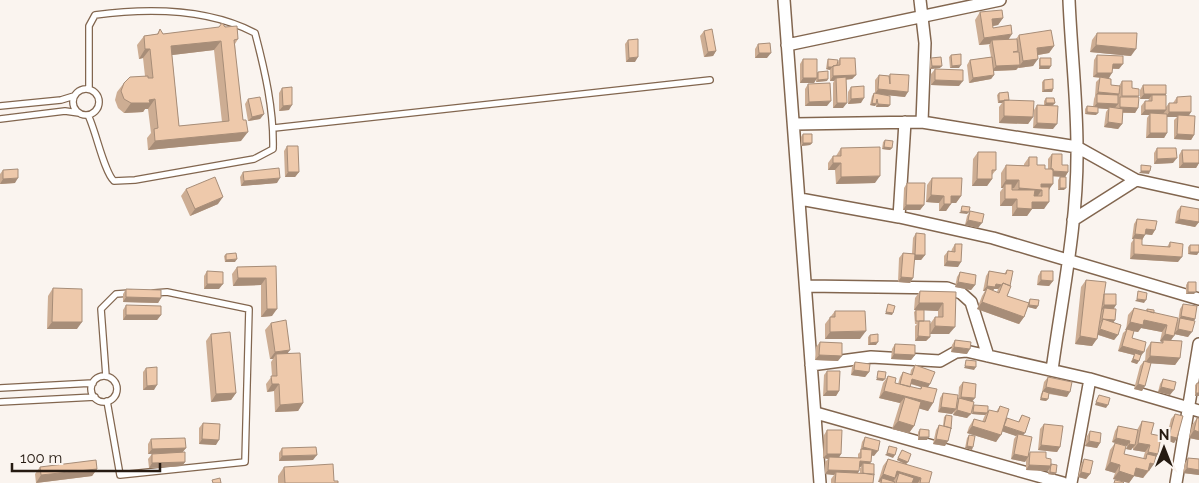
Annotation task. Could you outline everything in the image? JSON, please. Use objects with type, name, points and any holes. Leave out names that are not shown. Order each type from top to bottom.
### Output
[{"type":"street","points":[[784,0],[795,124],[820,483]]},
{"type":"street","points":[[920,0],[924,76],[922,122]]},
{"type":"street","points":[[788,45],[1000,0]]},
{"type":"street","points":[[1052,370],[1073,220],[1077,148],[1069,0]]},
{"type":"street","points":[[899,217],[905,122]]},
{"type":"street","points":[[795,124],[922,122],[1077,148],[1136,180],[1199,194]]},
{"type":"street","points":[[1073,220],[1136,180]]},
{"type":"street","points":[[800,199],[899,217],[993,238],[1199,299]]},
{"type":"street","points":[[807,286],[947,288],[961,293],[971,302],[988,356]]},
{"type":"street","points":[[1176,483],[1194,410],[1199,344]]},
{"type":"street","points":[[811,365],[871,357],[940,361],[956,352],[966,351],[1090,379],[1194,410]]},
{"type":"street","points":[[1071,483],[1090,379]]},
{"type":"street","points":[[816,412],[1063,483]]},
{"type":"lane","points":[[88,115],[100,146],[107,175],[114,181],[135,180],[254,159],[273,149],[274,128],[266,77],[255,32],[234,22],[197,13],[114,12],[95,15],[89,26],[89,89]]},
{"type":"lane","points":[[274,128],[710,80]]},
{"type":"lane","points":[[0,106],[62,100],[74,96],[80,90],[89,89],[96,94],[99,102],[96,110],[88,115],[65,112],[0,119]]},
{"type":"lane","points":[[74,96],[73,106],[80,113]]},
{"type":"lane","points":[[107,401],[120,475],[245,462],[249,309],[167,292],[150,293]]},
{"type":"lane","points":[[106,376],[101,309],[116,294],[142,293]]},
{"type":"lane","points":[[95,397],[91,388],[93,383],[98,377],[106,376],[114,380],[117,388],[114,396],[107,401]]},
{"type":"lane","points":[[0,388],[93,383]]},
{"type":"lane","points":[[0,402],[95,397],[107,401]]},
{"type":"building","points":[[1002,10],[1003,18],[992,19],[993,28],[1011,25],[1012,34],[984,38],[980,12]]},
{"type":"building","points":[[222,23],[225,27],[237,26],[238,39],[234,40],[243,120],[246,120],[248,132],[155,141],[154,129],[158,128],[155,99],[149,100],[150,103],[131,103],[124,99],[121,91],[124,83],[130,77],[148,76],[148,78],[153,78],[150,49],[145,49],[144,36],[158,34],[160,29],[163,34],[219,27]],"holes":[[[221,41],[229,121],[179,126],[171,46]]]},
{"type":"building","points":[[712,29],[716,51],[708,52],[704,31]]},
{"type":"building","points":[[1051,30],[1054,46],[1037,48],[1038,59],[1023,61],[1019,35]]},
{"type":"building","points":[[1097,33],[1137,33],[1136,49],[1096,45]]},
{"type":"building","points":[[638,39],[638,57],[629,58],[628,40]]},
{"type":"building","points":[[1017,39],[1018,51],[1013,52],[1019,52],[1020,65],[996,66],[992,40]]},
{"type":"building","points":[[770,43],[771,53],[759,53],[758,44]]},
{"type":"building","points":[[961,54],[961,65],[952,66],[951,55]]},
{"type":"building","points":[[1097,55],[1123,56],[1123,64],[1113,64],[1112,73],[1097,73]]},
{"type":"building","points":[[941,57],[942,66],[932,66],[931,58]]},
{"type":"building","points":[[992,57],[994,75],[973,78],[970,60]]},
{"type":"building","points":[[840,58],[855,58],[856,75],[833,76],[833,66],[840,65]]},
{"type":"building","points":[[1040,58],[1051,58],[1051,66],[1040,66]]},
{"type":"building","points":[[803,59],[817,59],[817,78],[803,78]]},
{"type":"building","points":[[828,59],[838,60],[837,65],[828,67]]},
{"type":"building","points":[[935,69],[963,70],[963,81],[935,80]]},
{"type":"building","points":[[828,71],[828,79],[818,80],[818,72]]},
{"type":"building","points":[[890,74],[909,75],[908,92],[878,89],[879,75],[889,76],[890,84]]},
{"type":"building","points":[[846,77],[847,103],[837,103],[836,78]]},
{"type":"building","points":[[1100,77],[1111,79],[1111,85],[1120,86],[1119,94],[1098,92]]},
{"type":"building","points":[[1053,79],[1053,89],[1044,90],[1044,80]]},
{"type":"building","points":[[1122,81],[1132,81],[1132,88],[1139,89],[1139,96],[1122,96]]},
{"type":"building","points":[[830,83],[831,101],[809,102],[808,84]]},
{"type":"building","points":[[1143,85],[1166,85],[1166,94],[1144,94]]},
{"type":"building","points":[[864,86],[864,98],[851,99],[851,87]]},
{"type":"building","points":[[292,87],[292,105],[283,106],[282,88]]},
{"type":"building","points":[[1008,92],[1009,100],[999,101],[999,93]]},
{"type":"building","points":[[874,93],[890,96],[890,105],[878,104],[877,99],[876,104],[872,103]]},
{"type":"building","points":[[1097,94],[1118,95],[1118,104],[1097,103]]},
{"type":"building","points":[[1152,95],[1166,95],[1166,110],[1145,110],[1145,101],[1152,101]]},
{"type":"building","points":[[1191,96],[1191,112],[1169,112],[1169,103],[1177,103],[1177,97]]},
{"type":"building","points":[[260,97],[264,114],[252,117],[248,99]]},
{"type":"building","points":[[1120,97],[1139,97],[1138,108],[1120,107]]},
{"type":"building","points":[[1046,98],[1054,98],[1055,103],[1046,103]]},
{"type":"building","points":[[1004,100],[1034,101],[1033,117],[1004,116]]},
{"type":"building","points":[[1037,105],[1058,106],[1057,124],[1037,123]]},
{"type":"building","points":[[1087,106],[1098,107],[1098,113],[1087,112]]},
{"type":"building","points":[[1109,107],[1123,109],[1122,124],[1108,122]]},
{"type":"building","points":[[1150,113],[1167,114],[1167,133],[1150,133]]},
{"type":"building","points":[[1178,115],[1195,116],[1194,135],[1177,134]]},
{"type":"building","points":[[803,134],[812,134],[812,143],[803,143]]},
{"type":"building","points":[[885,140],[893,141],[892,148],[884,147]]},
{"type":"building","points":[[287,146],[298,146],[299,172],[288,172]]},
{"type":"building","points":[[880,147],[880,176],[841,177],[841,163],[833,163],[833,156],[841,156],[841,148]]},
{"type":"building","points":[[1157,148],[1176,148],[1177,158],[1157,159]]},
{"type":"building","points":[[1182,150],[1199,150],[1199,163],[1183,163]]},
{"type":"building","points":[[978,152],[996,152],[996,170],[992,170],[992,179],[977,179]]},
{"type":"building","points":[[1052,154],[1062,154],[1062,165],[1068,165],[1068,172],[1053,171],[1051,169]]},
{"type":"building","points":[[1029,157],[1037,157],[1037,165],[1045,165],[1045,169],[1053,169],[1053,184],[1041,184],[1041,187],[1049,187],[1049,202],[1032,202],[1032,209],[1017,208],[1017,199],[1005,199],[1005,184],[1012,184],[1012,190],[1035,190],[1034,196],[1042,196],[1042,190],[1019,188],[1019,180],[1006,180],[1006,165],[1029,166]]},
{"type":"building","points":[[1141,165],[1151,166],[1150,171],[1141,171]]},
{"type":"building","points":[[279,168],[280,178],[244,181],[243,172]]},
{"type":"building","points":[[18,169],[18,178],[3,179],[3,170]]},
{"type":"building","points":[[215,177],[223,197],[195,209],[186,189]]},
{"type":"building","points":[[1060,177],[1066,177],[1066,188],[1060,188]]},
{"type":"building","points":[[932,178],[962,178],[961,196],[951,196],[951,204],[944,204],[944,196],[931,195]]},
{"type":"building","points":[[907,183],[925,183],[924,205],[906,205]]},
{"type":"building","points":[[962,206],[970,207],[969,212],[961,211]]},
{"type":"building","points":[[1181,206],[1199,209],[1199,222],[1179,219]]},
{"type":"building","points":[[970,211],[984,214],[982,223],[968,220]]},
{"type":"building","points":[[1137,219],[1157,221],[1155,230],[1146,229],[1145,235],[1135,234]]},
{"type":"building","points":[[916,233],[925,234],[925,255],[915,255]]},
{"type":"building","points":[[1134,238],[1142,239],[1142,245],[1170,247],[1170,242],[1183,244],[1182,257],[1134,254]]},
{"type":"building","points":[[955,244],[962,244],[961,262],[947,261],[948,251],[955,252]]},
{"type":"building","points":[[1190,245],[1199,245],[1199,252],[1190,252]]},
{"type":"building","points":[[236,253],[237,259],[226,260],[226,254]]},
{"type":"building","points":[[903,253],[915,254],[913,278],[901,277]]},
{"type":"building","points":[[276,266],[277,309],[267,309],[266,278],[238,278],[237,267]]},
{"type":"building","points":[[1007,270],[1013,271],[1010,286],[1003,283],[1002,285],[996,284],[995,287],[987,286],[989,271],[1006,274]]},
{"type":"building","points":[[207,271],[223,272],[223,284],[207,284]]},
{"type":"building","points":[[1041,271],[1053,271],[1053,281],[1041,280]]},
{"type":"building","points":[[960,272],[976,275],[975,285],[958,282]]},
{"type":"building","points":[[1086,280],[1106,282],[1097,339],[1080,336]]},
{"type":"building","points":[[1188,282],[1196,282],[1196,292],[1188,292]]},
{"type":"building","points":[[1003,283],[1011,286],[1007,296],[1029,303],[1024,317],[982,302],[987,288],[999,293]]},
{"type":"building","points":[[53,288],[82,289],[82,322],[52,322]]},
{"type":"building","points":[[126,289],[161,290],[161,298],[126,297]]},
{"type":"building","points":[[920,291],[956,292],[955,327],[935,326],[935,317],[943,317],[943,303],[919,303]]},
{"type":"building","points":[[1138,291],[1147,293],[1146,300],[1137,299]]},
{"type":"building","points":[[1104,294],[1116,294],[1116,305],[1104,305]]},
{"type":"building","points":[[1030,299],[1039,300],[1038,306],[1029,305]]},
{"type":"building","points":[[888,304],[895,306],[893,313],[886,312]]},
{"type":"building","points":[[1183,304],[1197,306],[1195,319],[1181,316]]},
{"type":"building","points":[[126,305],[161,306],[161,315],[126,315]]},
{"type":"building","points":[[1104,308],[1116,309],[1115,320],[1102,319]]},
{"type":"building","points":[[1134,308],[1178,318],[1174,336],[1165,334],[1167,325],[1144,320],[1143,325],[1130,322]]},
{"type":"building","points":[[1147,309],[1154,310],[1154,313],[1147,311]]},
{"type":"building","points":[[916,310],[924,310],[924,321],[916,321]]},
{"type":"building","points":[[835,311],[865,311],[866,331],[830,332],[830,317],[835,317]]},
{"type":"building","points":[[1180,318],[1195,321],[1192,332],[1178,329]]},
{"type":"building","points":[[1103,319],[1121,325],[1118,335],[1100,329]]},
{"type":"building","points":[[286,320],[290,350],[275,352],[271,323]]},
{"type":"building","points":[[919,321],[930,321],[930,337],[918,336]]},
{"type":"building","points":[[1127,329],[1134,331],[1132,338],[1146,342],[1144,352],[1122,346]]},
{"type":"building","points":[[230,332],[236,393],[216,394],[211,334]]},
{"type":"building","points":[[878,334],[878,342],[870,343],[870,335]]},
{"type":"building","points":[[955,340],[971,342],[970,349],[954,347]]},
{"type":"building","points":[[1163,340],[1182,341],[1180,358],[1150,356],[1151,342],[1163,343]]},
{"type":"building","points":[[820,342],[842,343],[842,356],[819,355]]},
{"type":"building","points":[[895,344],[915,345],[915,355],[894,354]]},
{"type":"building","points":[[300,353],[303,403],[280,405],[279,384],[272,384],[271,376],[277,376],[276,354]]},
{"type":"building","points":[[1135,353],[1141,355],[1139,361],[1133,359]]},
{"type":"building","points":[[966,360],[976,361],[976,367],[965,366]]},
{"type":"building","points":[[1144,361],[1151,363],[1145,386],[1138,384]]},
{"type":"building","points":[[855,362],[870,364],[869,372],[854,370]]},
{"type":"building","points":[[915,365],[935,372],[930,384],[912,379],[910,387],[900,384],[903,372],[912,375]]},
{"type":"building","points":[[157,367],[157,385],[147,386],[146,368]]},
{"type":"building","points":[[827,371],[840,371],[839,391],[827,391]]},
{"type":"building","points":[[878,371],[886,372],[885,379],[877,378]]},
{"type":"building","points":[[888,376],[896,378],[895,383],[921,389],[922,386],[937,389],[933,403],[884,391]]},
{"type":"building","points":[[1048,377],[1072,382],[1070,392],[1046,387]]},
{"type":"building","points":[[1163,379],[1176,382],[1174,390],[1161,387]]},
{"type":"building","points":[[963,382],[976,384],[975,398],[961,397]]},
{"type":"building","points":[[1197,383],[1199,383],[1199,393],[1196,393]]},
{"type":"building","points":[[1043,391],[1049,393],[1048,399],[1041,398]]},
{"type":"building","points":[[943,393],[958,395],[956,409],[941,407]]},
{"type":"building","points":[[1099,395],[1110,398],[1108,405],[1096,402]]},
{"type":"building","points":[[905,397],[921,402],[914,426],[898,421]]},
{"type":"building","points":[[959,398],[974,402],[971,414],[957,410]]},
{"type":"building","points":[[974,405],[988,406],[987,413],[973,412]]},
{"type":"building","points":[[1000,406],[1009,409],[1001,435],[972,426],[974,419],[985,422],[989,410],[998,412]]},
{"type":"building","points":[[1175,414],[1183,416],[1177,438],[1169,436]]},
{"type":"building","points":[[946,415],[952,416],[951,429],[944,426]]},
{"type":"building","points":[[1022,415],[1030,418],[1025,433],[1004,426],[1007,418],[1019,422]]},
{"type":"building","points":[[1197,418],[1199,418],[1199,432],[1194,430]]},
{"type":"building","points":[[1142,421],[1154,423],[1151,434],[1161,436],[1158,454],[1148,452],[1150,445],[1138,443]]},
{"type":"building","points":[[203,423],[220,424],[219,440],[202,439]]},
{"type":"building","points":[[1044,424],[1063,426],[1060,447],[1041,445]]},
{"type":"building","points":[[939,425],[951,428],[948,441],[936,439]]},
{"type":"building","points":[[1118,426],[1138,430],[1135,445],[1129,444],[1130,441],[1116,438]]},
{"type":"building","points":[[920,429],[929,430],[929,437],[919,437]]},
{"type":"building","points":[[827,430],[842,430],[841,454],[827,454]]},
{"type":"building","points":[[1090,431],[1101,433],[1100,443],[1089,441]]},
{"type":"building","points":[[1018,434],[1032,437],[1028,457],[1014,454]]},
{"type":"building","points":[[969,435],[975,436],[973,447],[967,446]]},
{"type":"building","points":[[865,437],[880,441],[878,451],[863,447]]},
{"type":"building","points":[[185,438],[186,448],[152,449],[151,439]]},
{"type":"building","points":[[1115,443],[1126,446],[1124,454],[1146,459],[1147,454],[1156,456],[1154,464],[1150,463],[1148,471],[1136,468],[1134,476],[1119,471],[1120,465],[1110,462]]},
{"type":"building","points":[[889,446],[897,448],[895,455],[887,453]]},
{"type":"building","points":[[316,447],[317,455],[282,456],[282,448]]},
{"type":"building","points":[[861,449],[872,450],[871,462],[860,461],[859,471],[828,470],[829,457],[861,458]]},
{"type":"building","points":[[902,450],[911,454],[908,462],[898,458]]},
{"type":"building","points":[[185,452],[185,462],[152,463],[152,454]]},
{"type":"building","points":[[1030,452],[1046,452],[1046,458],[1051,459],[1051,466],[1029,465]]},
{"type":"building","points":[[1188,458],[1199,459],[1199,470],[1187,468]]},
{"type":"building","points":[[888,459],[932,472],[929,483],[920,483],[921,478],[897,471],[895,478],[883,474]]},
{"type":"building","points":[[1084,459],[1093,461],[1090,474],[1081,472]]},
{"type":"building","points":[[96,460],[97,469],[41,475],[40,467]]},
{"type":"building","points":[[863,463],[874,464],[874,475],[863,473]]},
{"type":"building","points":[[333,464],[334,481],[338,481],[338,483],[285,483],[284,467]]},
{"type":"building","points":[[1051,464],[1057,465],[1056,473],[1050,472]]},
{"type":"building","points":[[836,472],[874,474],[873,483],[835,483]]},
{"type":"building","points":[[899,473],[914,478],[912,483],[896,483]]},
{"type":"building","points":[[220,478],[221,483],[213,483],[212,480]]},
{"type":"building","points":[[882,478],[895,482],[881,483]]},
{"type":"building","points":[[1115,480],[1124,482],[1114,483]]}]
